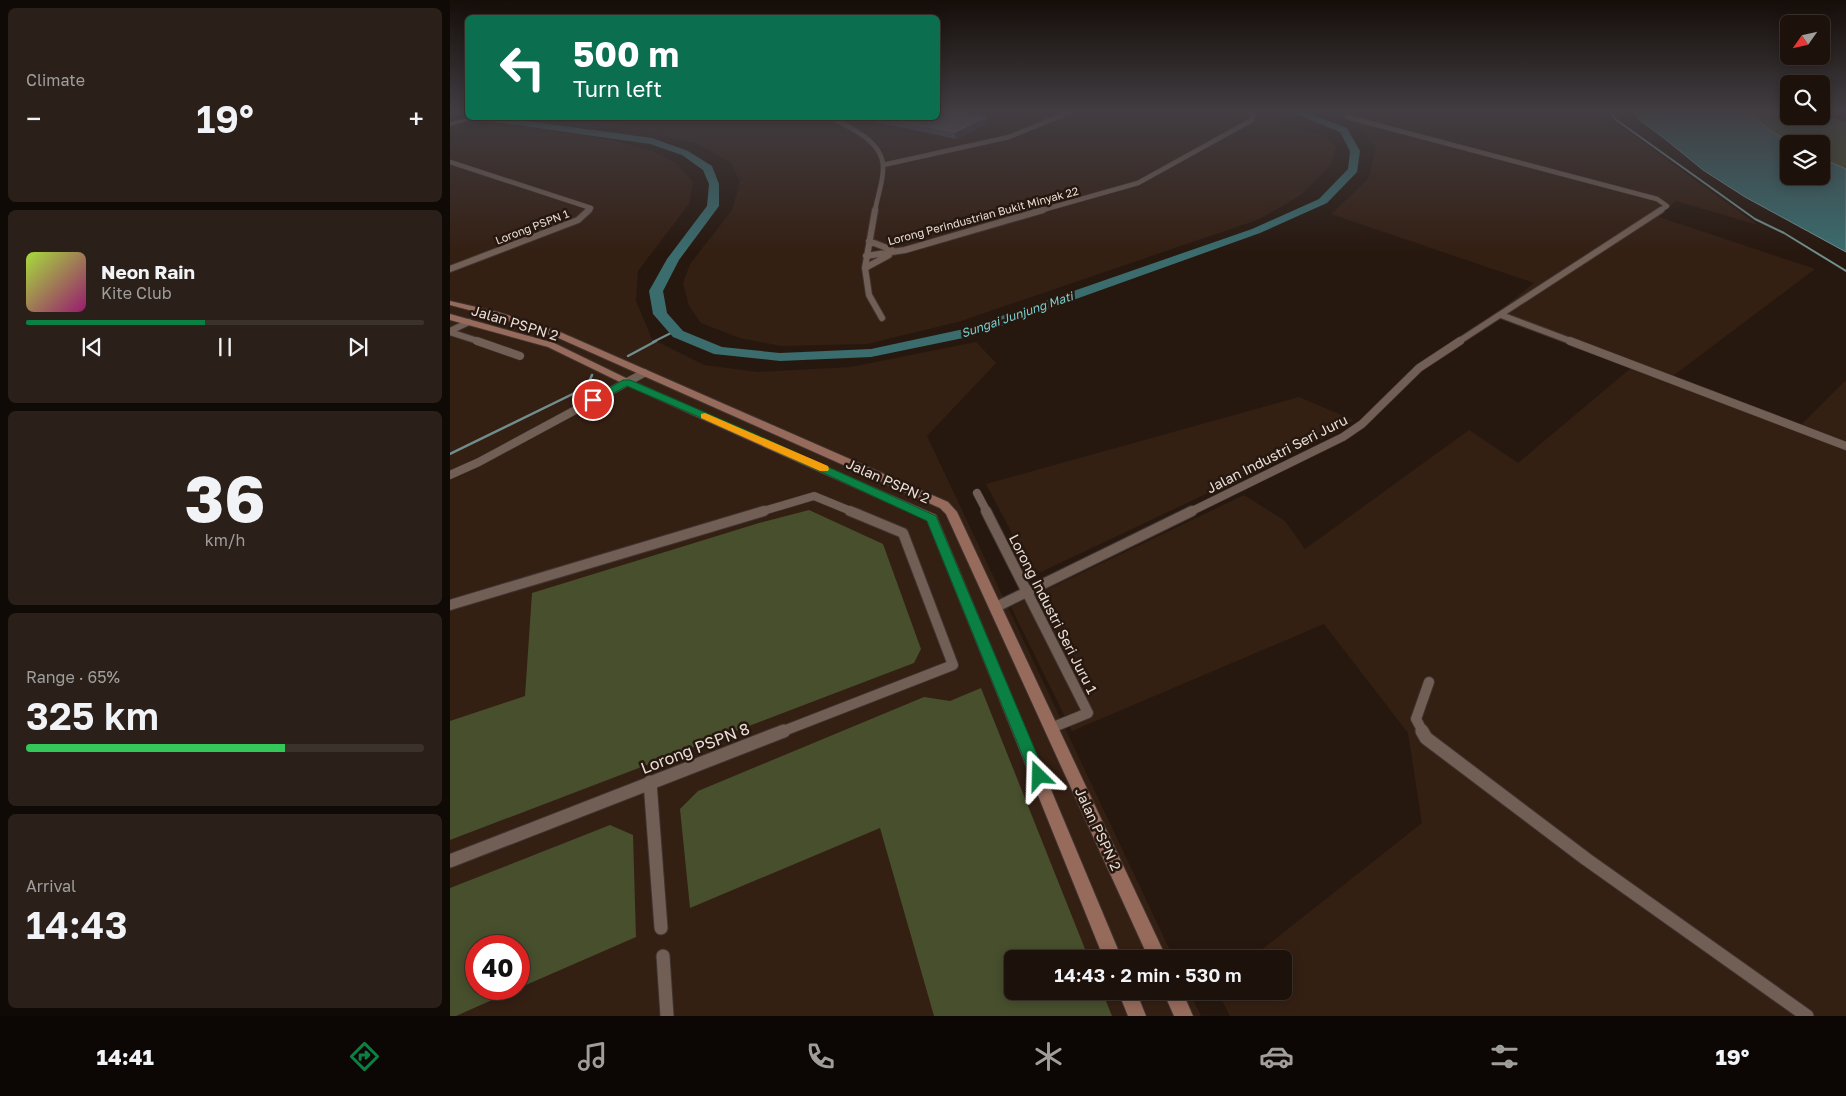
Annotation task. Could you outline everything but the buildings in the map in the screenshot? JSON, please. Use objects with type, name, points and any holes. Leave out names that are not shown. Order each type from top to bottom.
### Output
[{"type":"street","points":[[883,165],[921,157]]},
{"type":"street","name":"Lorong Perindustrian Bukit Minyak 22","points":[[866,256],[899,252],[1138,183],[1184,157]]},
{"type":"street","name":"Jalan Industri Seri Juru","points":[[996,607],[1343,437],[1362,424],[1420,368],[1667,206],[1664,202],[1498,157]]},
{"type":"street","points":[[882,318],[869,296],[865,268],[883,172],[881,158],[910,160]]},
{"type":"street","points":[[883,172],[910,160]]},
{"type":"street","name":"Lorong PSPN 1","points":[[450,162],[590,208],[578,220],[450,269]]},
{"type":"street","points":[[869,241],[882,248],[899,252]]},
{"type":"street","points":[[865,268],[899,252]]},
{"type":"street","name":"Jalan PSPN 2","points":[[450,304],[495,314],[557,334],[944,505],[951,512],[996,607],[1154,950]]},
{"type":"street","points":[[1501,315],[1846,446]]},
{"type":"street","name":"Jalan PSPN 2","points":[[450,317],[552,345],[627,382],[932,518],[1110,950]]},
{"type":"street","points":[[450,332],[469,322]]},
{"type":"street","points":[[450,332],[520,356]]},
{"type":"street","points":[[450,475],[480,462],[644,373]]},
{"type":"street","name":"Lorong Industri Seri Juru 1","points":[[977,493],[1088,712],[1051,728]]},
{"type":"street","name":"Lorong PSPN 8","points":[[450,605],[814,496],[903,534],[953,665],[450,861]]},
{"type":"street","points":[[1429,682],[1416,719],[1426,738],[1792,1012],[1807,1016]]},
{"type":"street","points":[[650,782],[661,928]]},
{"type":"street","points":[[663,956],[667,1016]]},
{"type":"street","points":[[1131,1000],[1137,1016]]},
{"type":"street","points":[[1176,1000],[1184,1016]]},
{"type":"shaded area","points":[[450,157],[665,157],[678,164],[693,182],[689,204],[638,271],[636,301],[652,339],[704,365],[757,372],[851,367],[976,342],[996,363],[927,436],[1170,950],[1004,950],[1004,1000],[1193,1000],[1201,1016],[450,1016]]},
{"type":"shaded area","points":[[721,157],[1333,157],[1330,166],[1301,195],[1260,219],[958,322],[867,344],[781,346],[740,338],[701,323],[689,306],[683,283],[690,264],[732,210],[740,181],[731,163]]},
{"type":"shaded area","points":[[1374,157],[1664,157],[1758,225],[1676,201],[1659,217],[1815,269],[1673,376],[1801,425],[1846,380],[1846,1016],[1230,1016],[1222,1000],[1292,1000],[1292,950],[1261,950],[1422,823],[1408,733],[1324,624],[1072,731],[1011,607],[1244,495],[1285,521],[1305,549],[1469,430],[1518,463],[1631,368],[1497,313],[1534,283],[1331,214],[1368,179]]},
{"type":"shaded area","points":[[1299,397],[1353,420],[1335,433],[1041,572],[1030,567],[986,484]]},
{"type":"green space","points":[[1830,157],[1846,157],[1846,169],[1830,162]]},
{"type":"green space","points":[[809,510],[883,544],[921,649],[914,663],[450,840],[450,721],[525,696],[532,593],[759,523]]},
{"type":"green space","points":[[981,688],[1085,950],[1004,950],[1004,1000],[1106,1000],[1112,1016],[934,1016],[880,828],[690,908],[680,809],[698,791],[924,697],[950,701]]},
{"type":"green space","points":[[610,825],[633,835],[636,937],[530,983],[530,935],[465,935],[465,1000],[492,1000],[456,1016],[450,1016],[450,888]]},
{"type":"water","points":[[1688,157],[1780,157],[1780,185],[1830,185],[1830,162],[1846,169],[1846,252],[1745,197],[1703,170]]},
{"type":"waterway","name":"Sungai Junjung Mati","points":[[692,157],[708,168],[714,184],[713,206],[673,259],[656,291],[660,314],[678,334],[719,351],[780,357],[871,353],[968,333],[1256,231],[1323,201],[1353,170],[1354,157]]},
{"type":"waterway","points":[[1669,157],[1755,219],[1784,233],[1846,271]]},
{"type":"waterway","points":[[653,342],[675,331]]},
{"type":"waterway","points":[[628,356],[656,341]]},
{"type":"waterway","points":[[450,454],[587,387],[592,375]]},
{"type":"slow traffic","points":[[705,416],[824,469]]},
{"type":"route","points":[[593,400],[627,382],[932,518],[1039,776]]}]
